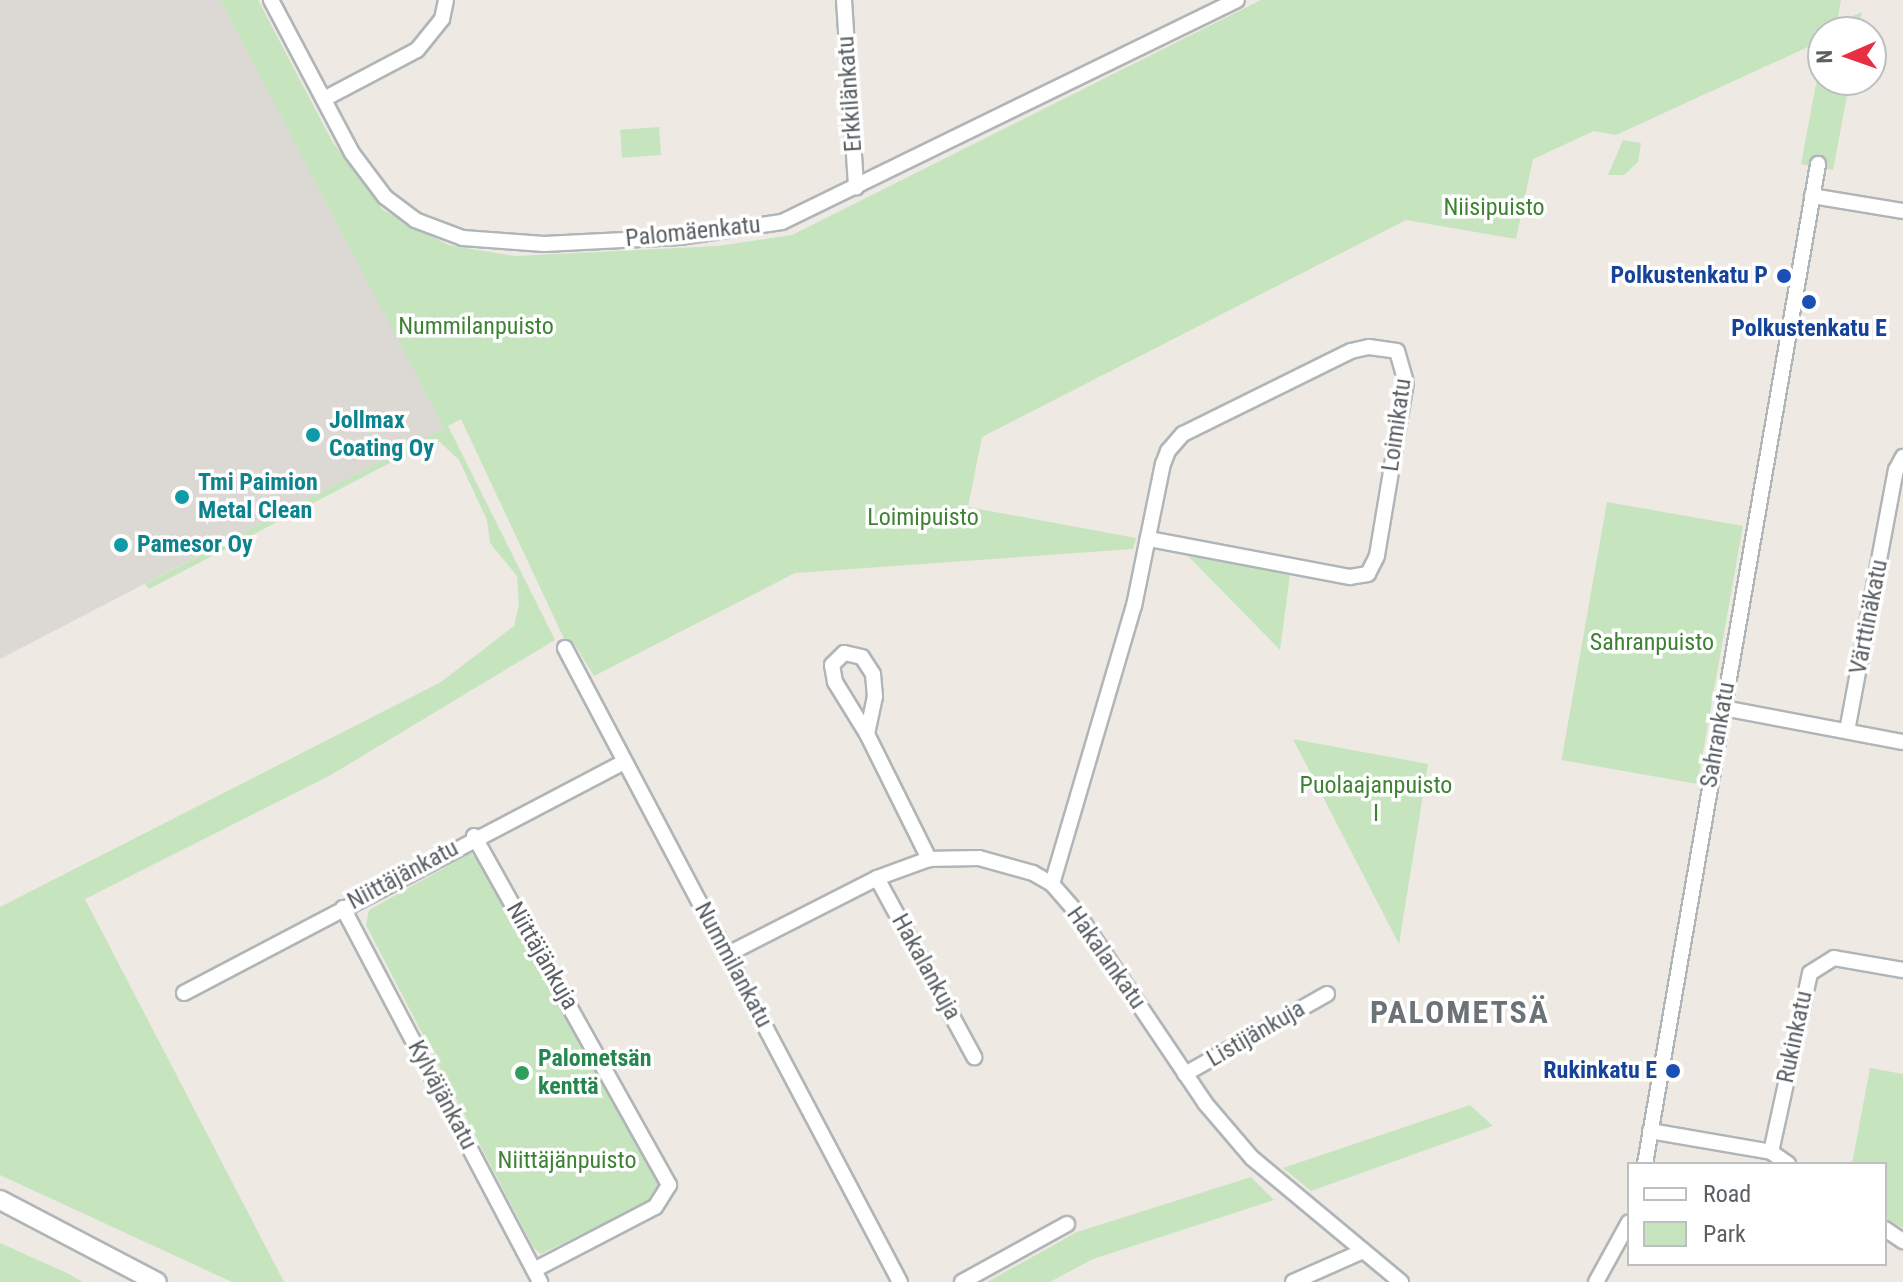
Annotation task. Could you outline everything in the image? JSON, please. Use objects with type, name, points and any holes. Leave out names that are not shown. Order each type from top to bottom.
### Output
[{"type":"street","name":"Palomäenkatu","points":[[271,0],[367,177],[385,197],[415,220],[476,241],[544,244],[746,230],[782,222],[1237,0]]},
{"type":"street","points":[[324,99],[417,50],[442,19],[446,0]]},
{"type":"street","name":"Erkkilänkatu","points":[[844,0],[856,188]]},
{"type":"street","name":"Sahrankatu","points":[[1645,1162],[1818,164]]},
{"type":"street","points":[[1812,196],[1903,211]]},
{"type":"street","name":"Loimikatu","points":[[1052,884],[1134,606],[1163,464],[1183,434],[1351,351],[1369,347],[1397,351],[1406,382],[1377,556],[1368,574],[1350,577],[1148,539]]},
{"type":"street","name":"Värttinäkatu","points":[[1847,731],[1896,470],[1903,457]]},
{"type":"street","name":"Nummilankatu","points":[[565,648],[900,1282]]},
{"type":"street","points":[[867,734],[875,697],[873,674],[862,657],[839,655],[832,673],[867,734],[929,859]]},
{"type":"street","points":[[1723,708],[1903,742]]},
{"type":"street","name":"Niittäjänkatu","points":[[184,993],[474,836],[624,762]]},
{"type":"street","name":"Niittäjänkuja","points":[[474,836],[669,1185],[655,1207],[537,1276]]},
{"type":"street","name":"Hakalankatu","points":[[728,954],[877,878],[929,859],[997,861],[1052,884],[1185,1074],[1252,1158],[1401,1282]]},
{"type":"street","name":"Hakalankuja","points":[[877,878],[974,1057]]},
{"type":"street","name":"Kylväjänkatu","points":[[343,908],[537,1276]]},
{"type":"street","name":"Rukinkatu","points":[[1771,1152],[1810,973],[1834,958],[1903,970]]},
{"type":"street","name":"Listijänkuja","points":[[1185,1074],[1327,994]]},
{"type":"street","points":[[1650,1131],[1771,1152],[1785,1162]]},
{"type":"street","points":[[0,1200],[157,1282]]},
{"type":"street","points":[[962,1282],[1067,1224]]},
{"type":"street","points":[[1596,1282],[1627,1226]]},
{"type":"street","points":[[1293,1282],[1363,1251]]},
{"type":"shaded area","points":[[0,0],[220,0],[445,428],[0,659]]},
{"type":"green space","points":[[220,0],[258,0],[332,141],[383,210],[448,245],[515,256],[718,246],[792,235],[1261,0],[1841,0],[1838,16],[1807,16],[1807,47],[1616,135],[1594,131],[1533,159],[1516,239],[1406,220],[982,437],[968,507],[1136,538],[1133,549],[795,573],[594,676],[575,645],[567,645],[461,419],[448,426],[555,640],[329,776],[85,899],[284,1282],[232,1282],[0,1175],[0,907],[441,682],[514,626],[519,605],[517,576],[490,543],[487,520],[459,460],[440,442],[426,444],[149,589],[145,584],[444,428]]},
{"type":"green space","points":[[1814,96],[1847,96],[1833,170],[1801,164]]},
{"type":"green space","points":[[659,127],[661,155],[622,158],[620,130]]},
{"type":"green space","points":[[1623,140],[1641,143],[1638,162],[1624,175],[1608,175]]},
{"type":"green space","name":"Sahranpuisto","points":[[1607,502],[1743,526],[1697,784],[1562,760]]},
{"type":"green space","points":[[1186,554],[1290,575],[1280,650]]},
{"type":"green space","name":"Puolaajanpuisto I","points":[[1293,739],[1428,764],[1399,944]]},
{"type":"green space","name":"Niittäjänpuisto","points":[[471,853],[485,869],[660,1187],[654,1199],[541,1254],[533,1247],[366,925],[369,910]]},
{"type":"green space","points":[[1870,1068],[1903,1074],[1903,1228],[1887,1219],[1887,1162],[1852,1162]]},
{"type":"green space","points":[[1470,1105],[1493,1126],[1311,1191],[1283,1168]]},
{"type":"green space","points":[[1251,1177],[1274,1200],[1093,1259],[1050,1282],[987,1282],[1077,1232]]},
{"type":"green space","points":[[0,1243],[69,1274],[83,1282],[0,1282]]},
{"type":"place","name":"Polkustenkatu P","points":[[1784,276]]},
{"type":"place","name":"Polkustenkatu E","points":[[1809,302]]},
{"type":"place","name":"Jollmax Coating Oy","points":[[313,435]]},
{"type":"place","name":"Tmi Paimion Metal Clean","points":[[182,497]]},
{"type":"place","name":"Pamesor Oy","points":[[121,545]]},
{"type":"place","name":"Rukinkatu E","points":[[1673,1071]]},
{"type":"place","name":"Palometsän kenttä","points":[[522,1073]]},
{"type":"district","name":"PALOMETSÄ","points":[[1460,1012]]},
{"type":"park label","name":"Niisipuisto","points":[[1494,208]]},
{"type":"park label","name":"Nummilanpuisto","points":[[476,327]]},
{"type":"park label","name":"Loimipuisto","points":[[923,518]]}]
